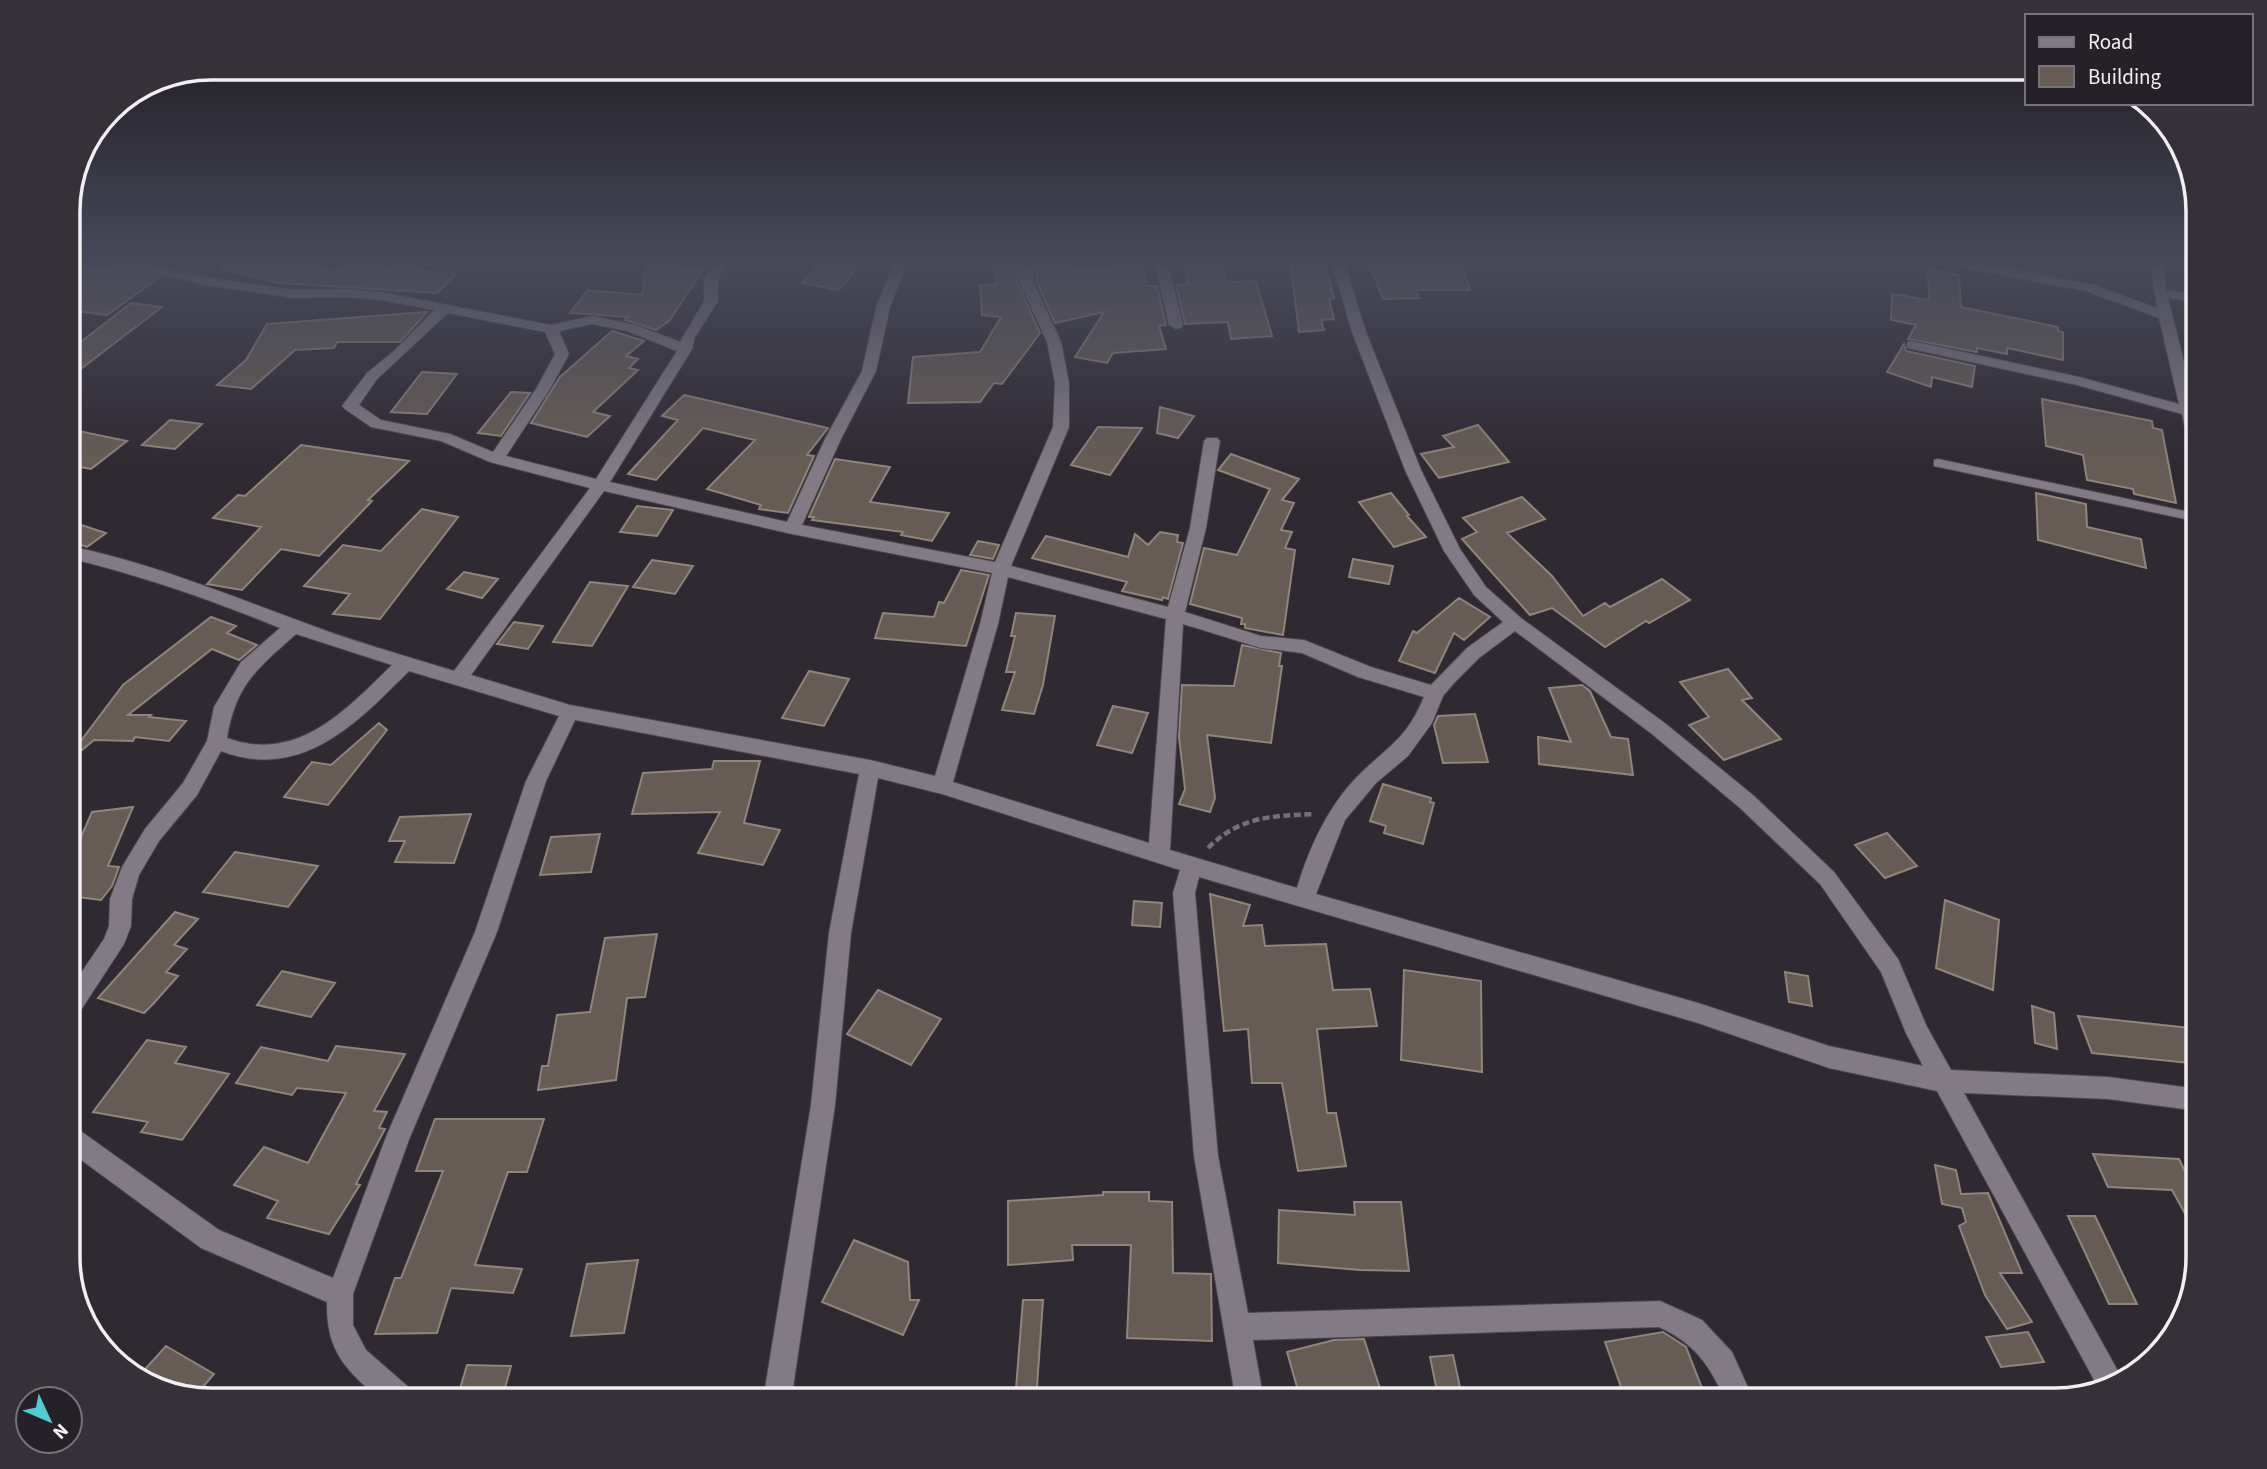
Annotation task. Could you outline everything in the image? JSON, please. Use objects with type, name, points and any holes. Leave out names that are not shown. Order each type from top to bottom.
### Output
[{"type":"street","points":[[422,330],[400,353],[372,376],[350,406],[376,424],[445,437],[496,458],[600,485],[792,529],[1001,569],[1175,615],[1261,642],[1304,647],[1365,671],[1435,693]]},
{"type":"street","points":[[496,458],[543,389],[562,354],[551,330]]},
{"type":"street","points":[[635,330],[685,349]]},
{"type":"street","points":[[459,678],[600,485],[685,349],[693,330]]},
{"type":"street","points":[[792,529],[833,439],[869,371],[878,330]]},
{"type":"street","points":[[942,786],[989,624],[1001,569],[1061,426],[1062,383],[1054,342],[1048,330]]},
{"type":"street","points":[[1358,330],[1413,470],[1452,551],[1480,591],[1515,622],[1688,753],[1747,802],[1827,878],[1890,966],[1918,1033],[2108,1378]]},
{"type":"street","points":[[2170,330],[2186,385]]},
{"type":"street","points":[[1912,345],[2186,401]]},
{"type":"street","points":[[1159,854],[1175,615],[1198,528],[1212,441]]},
{"type":"street","points":[[81,555],[143,570],[204,590],[293,626],[570,712],[870,768],[942,786],[1192,866],[1698,1013],[1829,1057],[1944,1081],[2108,1088],[2186,1098]]},
{"type":"street","points":[[1304,899],[1312,872],[1337,815],[1369,777],[1401,751],[1425,718],[1435,693],[1473,653],[1515,622]]},
{"type":"street","points":[[81,991],[113,944],[120,926],[121,900],[130,873],[152,835],[190,789],[216,742],[223,707],[248,667],[293,626]]},
{"type":"street","points":[[216,742],[257,754],[299,749],[358,710],[406,663]]},
{"type":"street","points":[[388,1388],[356,1360],[340,1327],[340,1294],[398,1137],[486,932],[536,781],[570,712]]},
{"type":"street","points":[[779,1388],[823,1105],[840,933],[870,768]]},
{"type":"street","points":[[1192,866],[1184,893],[1206,1156],[1248,1388]]},
{"type":"street","points":[[81,1145],[210,1239],[340,1294]]},
{"type":"street","points":[[1237,1326],[1660,1314],[1693,1329],[1722,1362],[1734,1388]]},
{"type":"lane","points":[[1938,463],[2186,515]]},
{"type":"path","points":[[1192,866],[1224,832],[1266,816],[1337,815]]},
{"type":"building","points":[[97,330],[132,330],[81,369],[81,342]]},
{"type":"building","points":[[264,330],[411,330],[400,342],[337,342],[334,348],[295,350],[251,389],[217,385],[246,360]]},
{"type":"building","points":[[993,330],[1038,330],[1040,333],[1002,384],[994,383],[980,402],[908,403],[913,357],[980,352]]},
{"type":"building","points":[[1093,330],[1160,330],[1166,349],[1113,353],[1107,363],[1075,357]]},
{"type":"building","points":[[1229,330],[1270,330],[1272,336],[1231,339]]},
{"type":"building","points":[[1299,330],[1324,330],[1299,332]]},
{"type":"building","points":[[1913,330],[2058,330],[2063,332],[2063,360],[2007,348],[2007,354],[1977,348],[1977,352],[1908,339]]},
{"type":"building","points":[[612,331],[644,341],[626,356],[638,359],[629,368],[638,370],[593,412],[610,416],[587,437],[531,423],[560,377]]},
{"type":"building","points":[[1904,344],[1906,351],[1975,366],[1972,387],[1932,377],[1931,387],[1887,372]]},
{"type":"building","points":[[422,372],[457,374],[427,414],[391,412]]},
{"type":"building","points":[[511,392],[530,393],[501,436],[478,433]]},
{"type":"building","points":[[684,395],[828,428],[807,455],[814,456],[788,513],[759,509],[761,505],[707,489],[755,440],[703,428],[656,480],[628,474],[678,420],[662,416]]},
{"type":"building","points":[[2042,399],[2152,421],[2153,428],[2162,430],[2176,503],[2134,494],[2133,489],[2087,480],[2083,455],[2046,446]]},
{"type":"building","points":[[1160,407],[1194,416],[1178,438],[1157,433]]},
{"type":"building","points":[[170,420],[202,424],[175,449],[142,445]]},
{"type":"building","points":[[1478,425],[1509,462],[1439,478],[1421,454],[1454,447],[1443,436]]},
{"type":"building","points":[[1098,427],[1142,428],[1110,475],[1071,465]]},
{"type":"building","points":[[81,431],[127,441],[91,469],[81,467]]},
{"type":"building","points":[[301,445],[409,461],[368,500],[372,501],[319,556],[281,549],[242,590],[207,584],[261,527],[213,518],[238,495],[245,496]]},
{"type":"building","points":[[1231,454],[1299,479],[1282,500],[1294,503],[1281,530],[1292,532],[1285,548],[1295,550],[1283,635],[1245,628],[1245,624],[1241,624],[1242,618],[1190,604],[1204,548],[1237,555],[1270,489],[1218,470]]},
{"type":"building","points":[[835,459],[890,467],[870,502],[949,513],[932,541],[901,535],[903,532],[812,520],[814,517],[809,517]]},
{"type":"building","points":[[1391,493],[1426,537],[1394,547],[1359,502]]},
{"type":"building","points":[[2036,493],[2086,504],[2087,527],[2141,539],[2146,568],[2038,540]]},
{"type":"building","points":[[1522,497],[1545,519],[1507,533],[1552,576],[1583,616],[1605,603],[1610,607],[1662,579],[1690,600],[1649,623],[1646,621],[1605,647],[1552,608],[1530,615],[1462,539],[1477,532],[1463,518]]},
{"type":"building","points":[[637,506],[673,510],[657,536],[620,532]]},
{"type":"building","points":[[422,509],[458,517],[380,619],[333,614],[350,594],[304,586],[343,545],[381,551]]},
{"type":"building","points":[[81,525],[106,533],[87,547],[81,545]]},
{"type":"building","points":[[1160,532],[1178,535],[1177,542],[1183,543],[1168,599],[1122,591],[1127,582],[1032,558],[1046,536],[1128,557],[1135,534],[1148,545]]},
{"type":"building","points":[[978,541],[999,545],[993,559],[970,555]]},
{"type":"building","points":[[1353,559],[1393,566],[1389,584],[1349,577]]},
{"type":"building","points":[[652,560],[693,566],[675,594],[633,587]]},
{"type":"building","points":[[961,570],[989,575],[966,646],[875,638],[883,613],[934,617],[939,602],[944,603]]},
{"type":"building","points":[[464,572],[498,579],[482,598],[447,589]]},
{"type":"building","points":[[590,582],[628,586],[592,646],[553,642]]},
{"type":"building","points":[[1459,598],[1490,617],[1464,640],[1454,633],[1435,673],[1399,661],[1413,631],[1417,633]]},
{"type":"building","points":[[1016,613],[1055,616],[1043,685],[1034,714],[1002,710],[1015,672],[1006,672],[1015,636],[1011,636]]},
{"type":"building","points":[[211,617],[236,626],[227,633],[257,645],[239,660],[212,649],[128,715],[151,715],[149,717],[186,721],[169,741],[135,737],[133,741],[94,740],[82,750],[81,741],[123,685]]},
{"type":"building","points":[[514,622],[543,626],[528,649],[497,644]]},
{"type":"building","points":[[1242,645],[1281,653],[1279,666],[1282,666],[1271,743],[1207,735],[1215,798],[1210,812],[1179,804],[1185,789],[1179,737],[1182,685],[1234,686]]},
{"type":"building","points":[[1728,669],[1752,698],[1742,700],[1781,739],[1724,760],[1689,725],[1709,717],[1680,682]]},
{"type":"building","points":[[809,671],[849,679],[824,726],[782,718]]},
{"type":"building","points":[[1582,685],[1590,691],[1611,737],[1628,739],[1633,775],[1539,764],[1538,737],[1571,742],[1549,688]]},
{"type":"building","points":[[1113,706],[1148,713],[1132,753],[1097,745]]},
{"type":"building","points":[[1475,714],[1488,762],[1443,763],[1434,725],[1438,716]]},
{"type":"building","points":[[379,723],[387,730],[328,805],[284,797],[312,762],[331,765]]},
{"type":"building","points":[[714,761],[760,761],[744,823],[780,830],[763,865],[698,853],[720,812],[632,814],[643,773],[712,769]]},
{"type":"building","points":[[1383,784],[1431,798],[1430,802],[1434,803],[1423,844],[1384,833],[1386,826],[1370,821]]},
{"type":"building","points":[[133,807],[108,866],[119,867],[112,886],[101,900],[81,898],[81,837],[92,812]]},
{"type":"building","points":[[471,814],[454,863],[395,862],[405,841],[389,841],[400,817]]},
{"type":"building","points":[[1887,833],[1917,866],[1885,878],[1855,845]]},
{"type":"building","points":[[600,834],[591,872],[540,875],[551,837]]},
{"type":"building","points":[[235,852],[318,866],[288,907],[203,892]]},
{"type":"building","points":[[1210,894],[1250,905],[1243,926],[1262,925],[1265,946],[1326,944],[1333,990],[1370,989],[1377,1026],[1317,1029],[1327,1113],[1336,1113],[1346,1166],[1298,1171],[1282,1083],[1252,1083],[1248,1029],[1224,1031]]},
{"type":"building","points":[[1945,900],[1999,920],[1993,990],[1936,968]]},
{"type":"building","points":[[1134,901],[1162,903],[1160,927],[1132,925]]},
{"type":"building","points":[[175,912],[198,919],[174,945],[187,949],[166,972],[178,976],[153,1004],[144,1013],[98,998]]},
{"type":"building","points":[[657,934],[645,997],[627,998],[616,1080],[538,1090],[542,1066],[548,1066],[557,1015],[590,1012],[605,938]]},
{"type":"building","points":[[1404,970],[1481,981],[1482,1072],[1401,1060]]},
{"type":"building","points":[[282,971],[335,983],[311,1017],[257,1005]]},
{"type":"building","points":[[1785,972],[1808,976],[1812,1006],[1789,1002]]},
{"type":"building","points":[[878,990],[941,1019],[911,1065],[847,1034]]},
{"type":"building","points":[[2032,1006],[2054,1013],[2057,1049],[2035,1043]]},
{"type":"building","points":[[2078,1016],[2186,1028],[2186,1063],[2092,1053]]},
{"type":"building","points":[[147,1040],[186,1047],[175,1063],[229,1074],[182,1140],[141,1132],[148,1122],[93,1112]]},
{"type":"building","points":[[336,1046],[405,1054],[374,1111],[387,1112],[379,1128],[385,1129],[356,1184],[360,1185],[329,1234],[267,1218],[278,1201],[234,1185],[264,1147],[308,1163],[346,1093],[297,1088],[292,1095],[236,1083],[261,1047],[328,1061]]},
{"type":"building","points":[[435,1119],[544,1119],[527,1172],[508,1172],[475,1265],[522,1269],[513,1293],[451,1288],[437,1333],[375,1334],[395,1278],[401,1278],[443,1171],[416,1171]]},
{"type":"building","points":[[2093,1154],[2179,1159],[2186,1174],[2186,1215],[2172,1190],[2108,1187]]},
{"type":"building","points":[[1935,1165],[1956,1170],[1961,1194],[1988,1193],[2022,1273],[2000,1273],[2032,1322],[2007,1329],[1985,1295],[1959,1226],[1966,1222],[1962,1208],[1942,1204]]},
{"type":"building","points":[[1103,1192],[1149,1192],[1149,1201],[1172,1202],[1173,1273],[1211,1274],[1212,1341],[1127,1338],[1131,1245],[1072,1245],[1073,1260],[1008,1265],[1008,1201],[1103,1195]]},
{"type":"building","points":[[1354,1202],[1401,1202],[1409,1271],[1278,1263],[1279,1210],[1355,1215]]},
{"type":"building","points":[[2068,1216],[2095,1216],[2137,1304],[2109,1304]]},
{"type":"building","points":[[854,1240],[908,1262],[910,1300],[919,1300],[903,1335],[822,1302]]},
{"type":"building","points":[[638,1260],[624,1333],[571,1336],[587,1264]]},
{"type":"building","points":[[1023,1300],[1043,1300],[1037,1388],[1016,1388]]},
{"type":"building","points":[[1663,1332],[1686,1347],[1702,1388],[1621,1388],[1605,1342]]},
{"type":"building","points":[[2028,1332],[2044,1362],[2001,1367],[1986,1337]]},
{"type":"building","points":[[1364,1339],[1380,1388],[1297,1388],[1287,1352],[1334,1340]]},
{"type":"building","points":[[166,1346],[214,1374],[202,1387],[194,1387],[169,1382],[145,1370]]},
{"type":"building","points":[[1453,1355],[1460,1388],[1436,1388],[1430,1357]]},
{"type":"building","points":[[467,1365],[511,1366],[505,1388],[460,1388]]}]
